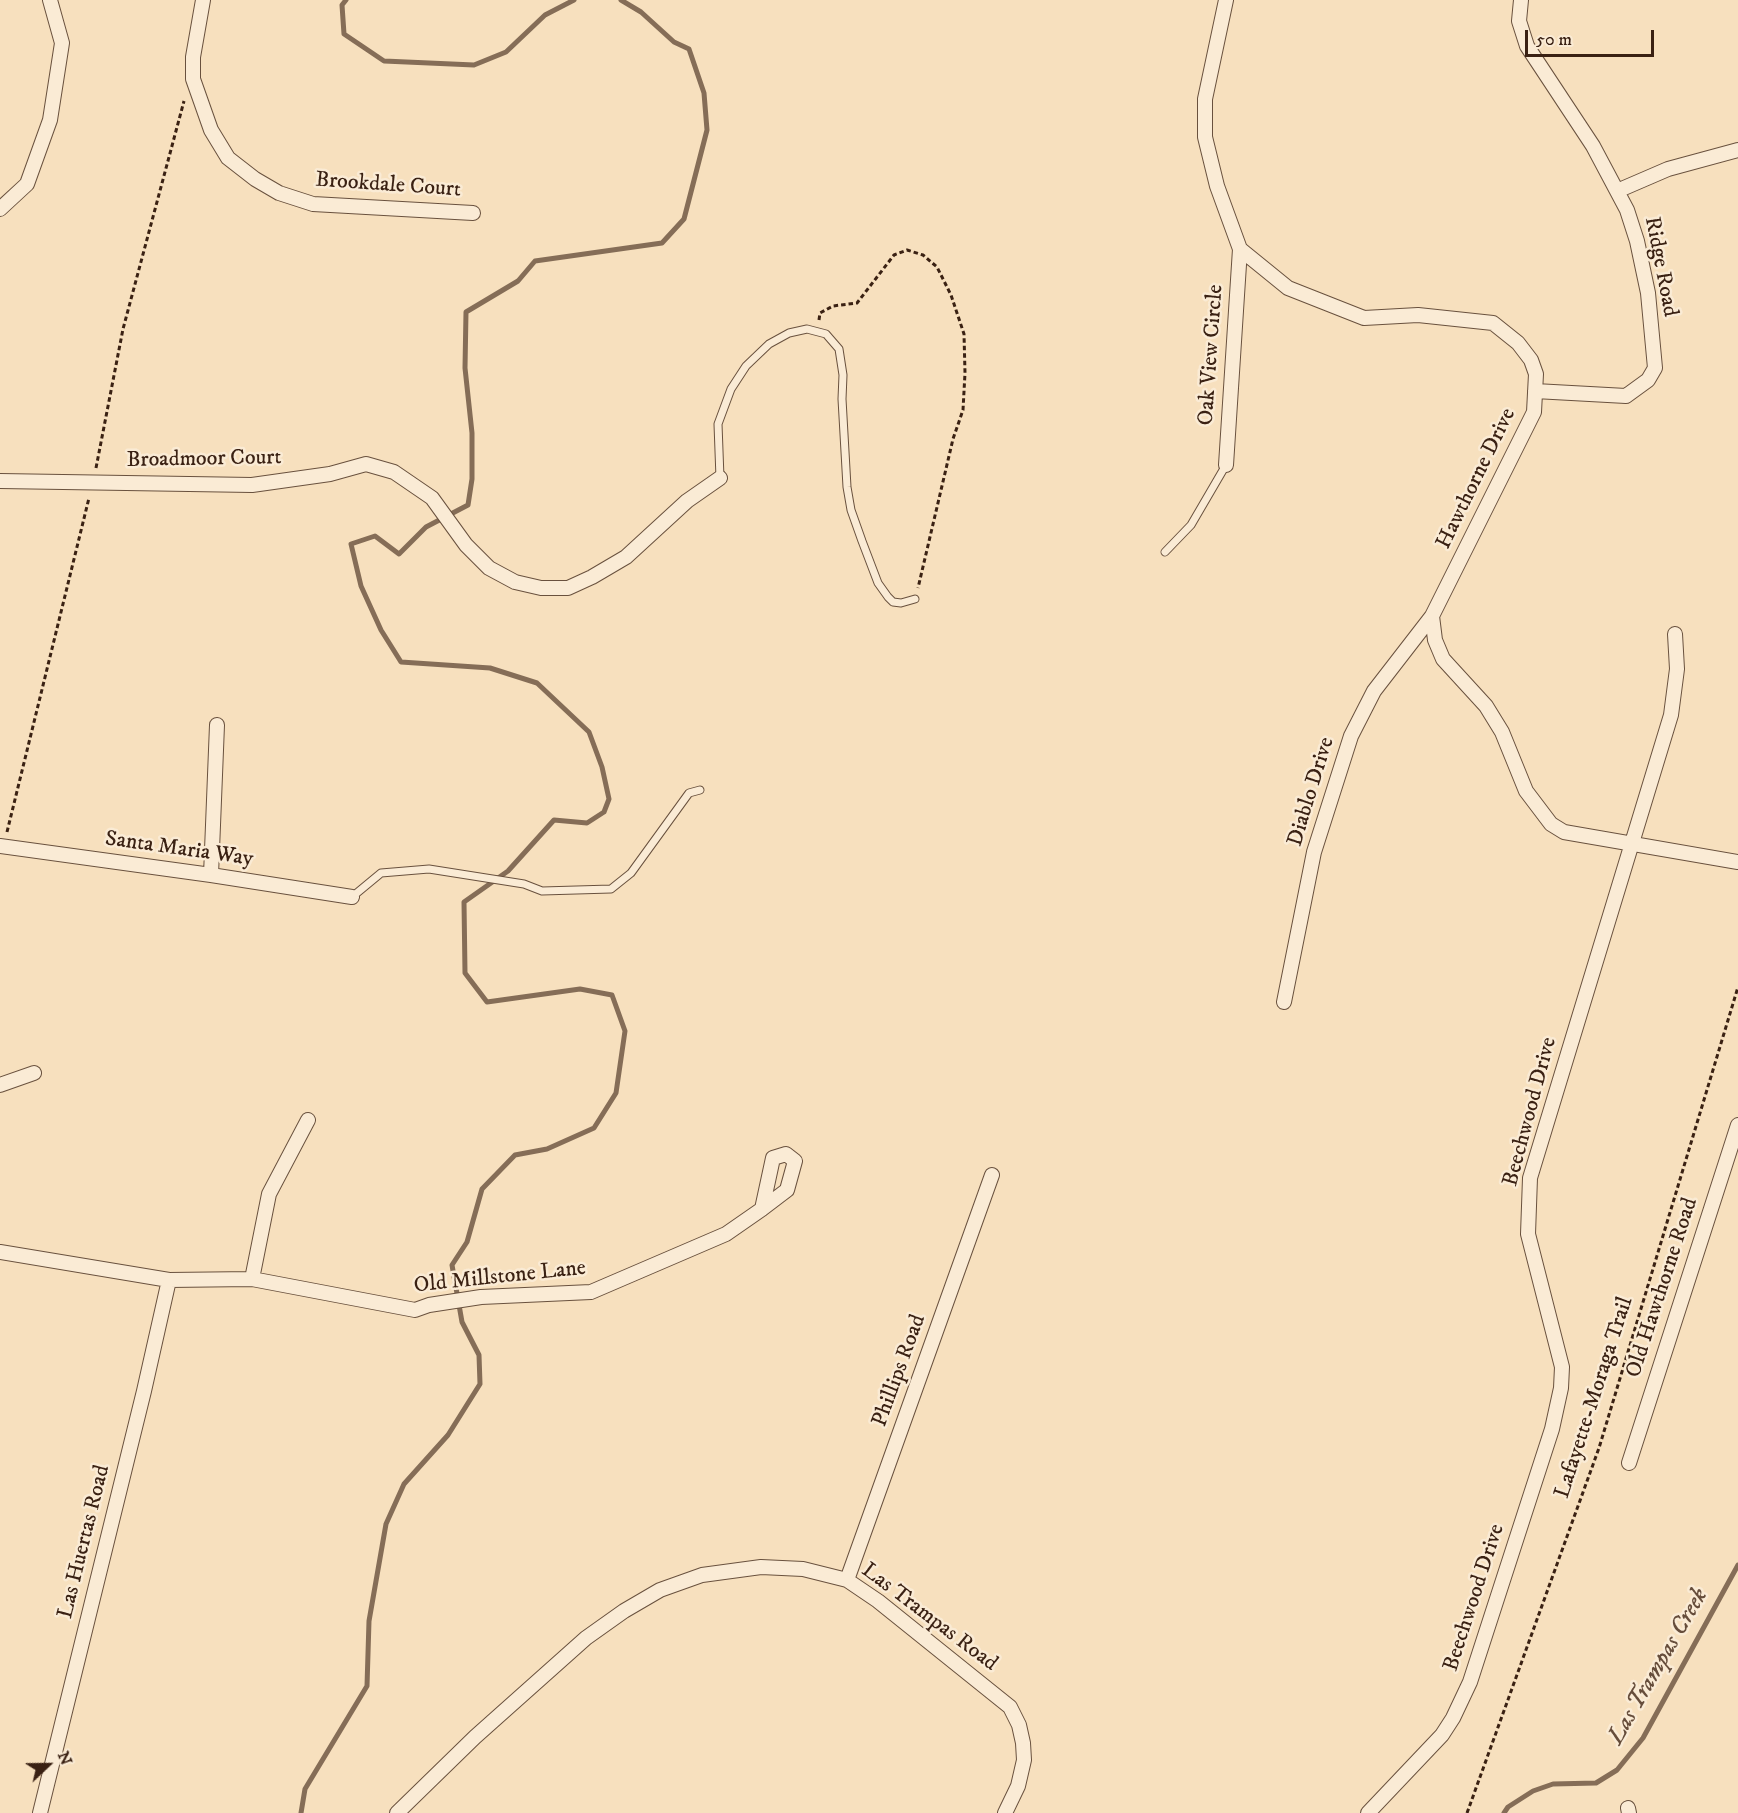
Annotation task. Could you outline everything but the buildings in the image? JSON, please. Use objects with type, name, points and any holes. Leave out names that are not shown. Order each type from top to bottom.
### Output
[{"type":"street","points":[[0,209],[27,184],[50,120],[62,43],[50,0]]},
{"type":"street","name":"Brookdale Court","points":[[203,0],[193,57],[193,79],[211,130],[228,158],[255,179],[279,193],[313,204],[473,213]]},
{"type":"street","points":[[1226,0],[1205,99],[1205,137],[1217,186],[1240,249]]},
{"type":"street","name":"Ridge Road","points":[[1521,0],[1519,21],[1527,46],[1593,146],[1627,210],[1637,241],[1648,293],[1655,368],[1648,380],[1626,396],[1535,391]]},
{"type":"street","points":[[1617,191],[1668,169],[1738,150]]},
{"type":"street","name":"Hawthorne Drive","points":[[1240,249],[1288,288],[1364,318],[1418,315],[1493,323],[1518,343],[1531,360],[1536,374],[1534,412],[1432,616]]},
{"type":"street","name":"Oak View Circle","points":[[1226,465],[1240,249]]},
{"type":"street","name":"Broadmoor Court","points":[[0,481],[252,485],[330,474],[366,464],[394,472],[432,498],[466,545],[489,568],[515,582],[541,588],[568,588],[626,557],[687,501],[720,478]]},
{"type":"street","points":[[1432,616],[1436,640],[1443,659],[1486,706],[1502,732],[1526,791],[1551,824],[1564,832],[1738,862]]},
{"type":"street","name":"Diablo Drive","points":[[1284,1002],[1314,852],[1351,736],[1374,691],[1432,616]]},
{"type":"street","name":"Beechwood Drive","points":[[1368,1813],[1442,1736],[1454,1718],[1470,1682],[1552,1429],[1561,1388],[1562,1367],[1528,1234],[1530,1178],[1671,715],[1677,669],[1675,634]]},
{"type":"street","points":[[211,875],[217,725]]},
{"type":"street","name":"Santa Maria Way","points":[[0,846],[352,897]]},
{"type":"street","points":[[0,1085],[34,1073]]},
{"type":"street","points":[[0,1252],[169,1280],[252,1279],[268,1194],[308,1120]]},
{"type":"street","name":"Old Hawthorne Road","points":[[1629,1463],[1738,1125]]},
{"type":"street","name":"Phillips Road","points":[[847,1580],[992,1175]]},
{"type":"street","name":"Old Millstone Lane","points":[[252,1279],[415,1310],[429,1305],[481,1297],[591,1292],[726,1234],[762,1209]]},
{"type":"street","name":"Las Huertas Road","points":[[40,1813],[144,1391],[169,1280]]},
{"type":"street","name":"Las Trampas Road","points":[[397,1813],[475,1737],[586,1638],[624,1611],[660,1590],[702,1575],[760,1567],[803,1569],[847,1580],[878,1601],[1010,1707],[1019,1725],[1024,1760],[1018,1786],[1005,1813]]},
{"type":"lane","points":[[720,478],[718,424],[731,389],[746,366],[769,344],[789,333],[807,329],[826,334],[838,349],[843,375],[842,399],[847,487],[851,510],[878,583],[888,597],[893,602],[901,603],[915,599]]},
{"type":"lane","points":[[1166,552],[1191,525],[1226,465]]},
{"type":"lane","points":[[352,897],[381,873],[429,869],[524,885],[543,891],[611,889],[631,873],[689,793],[700,790]]},
{"type":"path","points":[[817,332],[820,312],[833,306],[857,303],[894,255],[907,250],[923,255],[937,267],[951,294],[964,334],[963,410],[953,439],[915,599]]},
{"type":"path","name":"Lafayette-Moraga Trail","points":[[1467,1813],[1599,1448],[1738,987]]},
{"type":"waterway","name":"Las Trampas Creek","points":[[346,0],[342,5],[344,34],[384,61],[474,65],[506,52],[545,15],[574,0]]},
{"type":"waterway","name":"Las Trampas Creek","points":[[301,1813],[305,1789],[367,1686],[369,1621],[386,1524],[404,1484],[448,1435],[480,1384],[479,1355],[462,1322],[452,1265],[467,1242],[482,1189],[515,1155],[547,1149],[594,1128],[616,1093],[625,1031],[612,995],[580,989],[487,1002],[465,973],[464,902],[508,871],[554,820],[587,823],[604,812],[609,799],[602,767],[589,732],[537,683],[490,668],[401,662],[381,630],[361,586],[351,544],[375,536],[399,554],[426,527],[468,505],[472,479],[472,433],[465,368],[466,312],[518,281],[535,261],[662,243],[684,219],[707,130],[704,93],[689,49],[674,42],[641,12],[621,0]]},
{"type":"waterway","name":"Las Trampas Creek","points":[[1504,1813],[1508,1807],[1533,1791],[1553,1784],[1596,1783],[1617,1770],[1643,1738],[1738,1565]]}]
